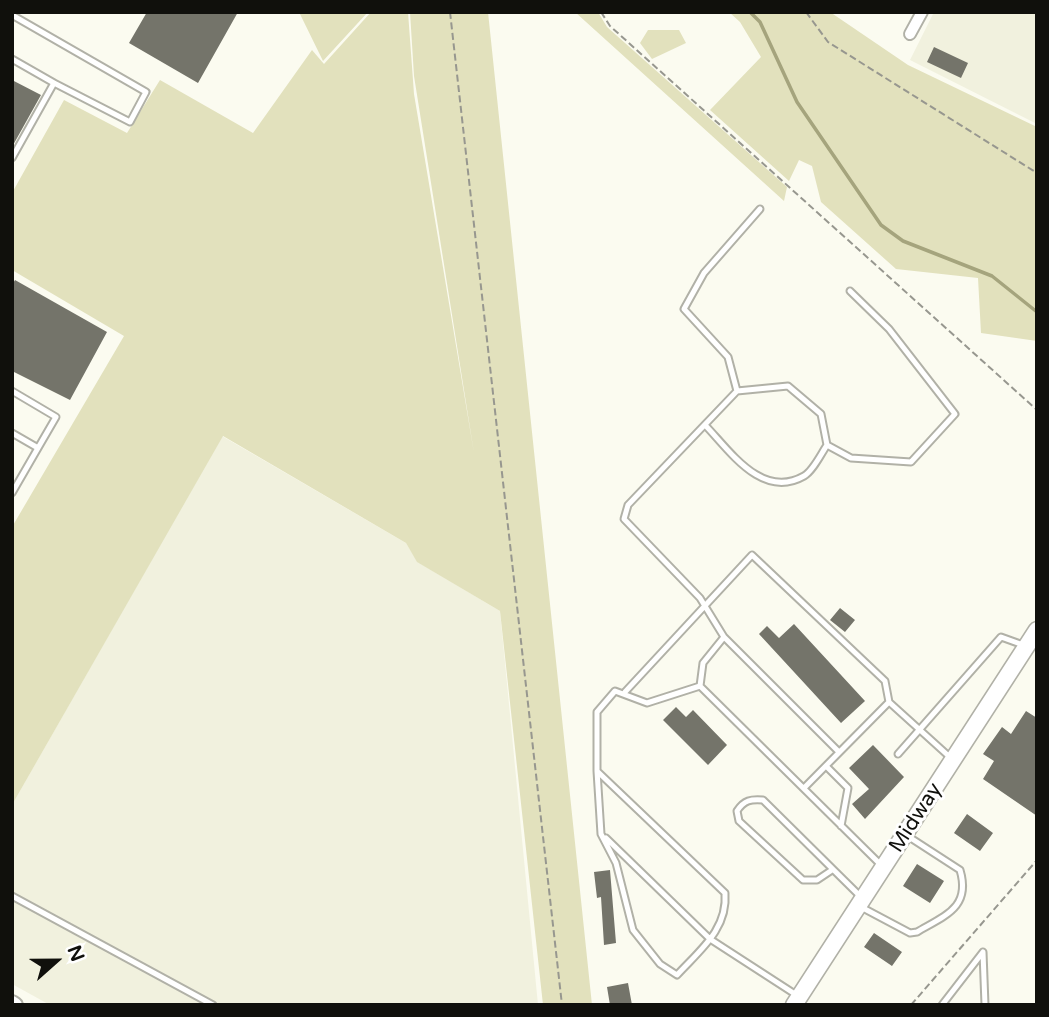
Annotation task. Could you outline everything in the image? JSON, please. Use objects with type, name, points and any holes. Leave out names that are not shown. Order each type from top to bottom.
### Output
[{"type":"main road","name":"Midway","points":[[797,1000],[1037,630]]},
{"type":"street","points":[[910,34],[922,12]]},
{"type":"lane","points":[[12,15],[146,92],[130,122],[12,60]]},
{"type":"lane","points":[[12,158],[54,83]]},
{"type":"lane","points":[[737,391],[728,357],[684,309],[704,273],[761,209]]},
{"type":"lane","points":[[827,445],[851,458],[911,462],[955,414],[889,329],[850,291]]},
{"type":"lane","points":[[705,425],[752,475],[781,483],[806,475],[827,445],[821,414],[788,386],[737,391],[628,505],[624,519],[705,606],[724,637],[839,752]]},
{"type":"lane","points":[[12,391],[56,417],[12,494]]},
{"type":"lane","points":[[12,433],[38,448]]},
{"type":"lane","points":[[625,692],[752,555],[885,681],[889,702],[953,760]]},
{"type":"lane","points":[[700,686],[703,663],[724,637]]},
{"type":"lane","points":[[898,754],[1001,637],[1027,646]]},
{"type":"lane","points":[[597,771],[725,893],[726,911],[710,939],[677,975],[660,964],[634,930],[616,863],[601,834],[597,771],[597,712],[615,691],[625,692],[647,703],[700,686]]},
{"type":"lane","points":[[700,686],[884,867]]},
{"type":"lane","points":[[804,789],[889,702]]},
{"type":"lane","points":[[826,766],[848,788],[841,826]]},
{"type":"lane","points":[[832,870],[817,880],[803,880],[739,821],[737,811],[742,803],[752,799],[763,800],[822,856],[861,902],[910,933],[917,932],[960,904],[964,896],[960,870],[905,835]]},
{"type":"lane","points":[[601,834],[710,939],[797,1000]]},
{"type":"lane","points":[[12,895],[214,1005]]},
{"type":"lane","points":[[942,1005],[984,952],[985,1005]]},
{"type":"path","points":[[450,12],[562,1005]]},
{"type":"path","points":[[601,12],[610,26],[1037,410]]},
{"type":"path","points":[[806,12],[828,42],[1037,173]]},
{"type":"path","points":[[911,1005],[1037,860]]},
{"type":"shaded area","points":[[934,12],[1037,12],[1037,124],[910,60]]},
{"type":"shaded area","points":[[222,436],[406,543],[418,562],[500,611],[538,1005],[50,1005],[12,984],[12,805]]},
{"type":"green space","points":[[299,12],[368,12],[323,61]]},
{"type":"green space","points":[[371,12],[408,12],[414,94],[474,453],[414,76],[410,12],[488,12],[592,1005],[543,1005],[500,611],[417,562],[406,543],[223,436],[12,805],[12,527],[124,336],[12,270],[12,193],[64,100],[127,133],[160,80],[253,133],[312,50],[324,64]]},
{"type":"green space","points":[[575,12],[598,12],[607,27],[787,187],[784,201]]},
{"type":"green space","points":[[729,12],[830,12],[908,65],[1037,127],[1037,341],[981,333],[978,278],[896,269],[821,202],[812,166],[799,160],[789,181],[710,110],[761,57],[740,22]]},
{"type":"green space","points":[[648,30],[679,30],[686,43],[652,59],[640,43]]},
{"type":"building","points":[[147,12],[238,12],[198,83],[129,43]]},
{"type":"building","points":[[934,47],[968,63],[961,78],[927,62]]},
{"type":"building","points":[[12,80],[41,95],[12,147]]},
{"type":"building","points":[[15,280],[107,332],[70,400],[12,371],[12,285]]},
{"type":"building","points":[[840,608],[855,620],[845,632],[830,620]]},
{"type":"building","points":[[794,624],[865,701],[841,723],[759,634],[767,626],[779,638]]},
{"type":"building","points":[[676,707],[686,717],[693,710],[727,745],[708,765],[663,720]]},
{"type":"building","points":[[1026,711],[1037,718],[1037,816],[983,779],[994,761],[983,754],[1002,727],[1011,734]]},
{"type":"building","points":[[873,745],[904,777],[865,819],[852,804],[869,789],[849,768]]},
{"type":"building","points":[[967,814],[993,833],[980,851],[954,833]]},
{"type":"building","points":[[917,864],[944,881],[930,903],[903,886]]},
{"type":"building","points":[[610,870],[616,943],[604,945],[601,897],[597,898],[594,872]]},
{"type":"building","points":[[874,933],[902,952],[892,966],[864,947]]},
{"type":"building","points":[[628,983],[632,1005],[610,1005],[607,987]]},
{"type":"waterway","points":[[750,12],[760,22],[797,102],[881,225],[903,241],[992,276],[1037,312]]}]
